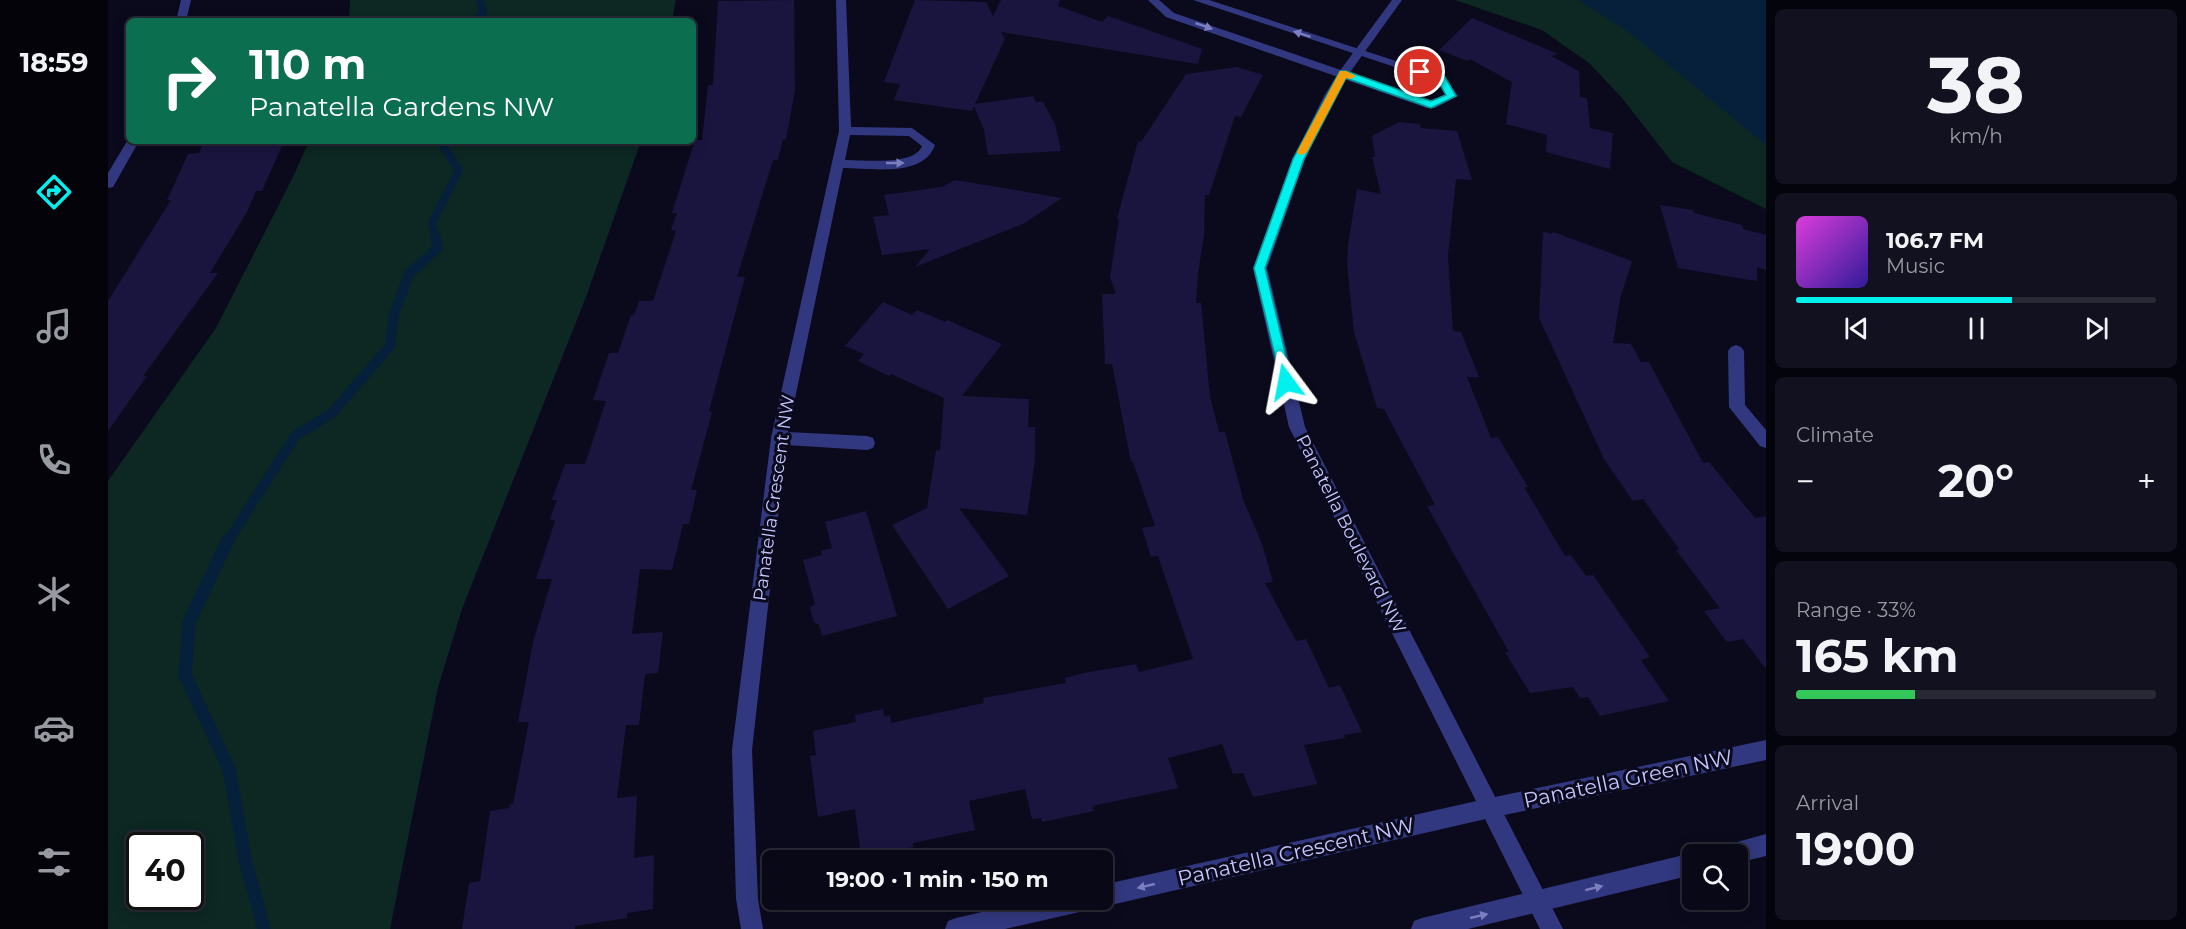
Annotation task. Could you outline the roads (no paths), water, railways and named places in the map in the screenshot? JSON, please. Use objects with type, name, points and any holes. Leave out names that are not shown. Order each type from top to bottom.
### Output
[{"type":"street","points":[[182,18],[186,0]]},
{"type":"street","name":"Panatella Crescent NW","points":[[752,929],[747,899],[742,750],[779,438],[845,131],[841,0]]},
{"type":"street","points":[[1153,0],[1170,15],[1431,105],[1452,96],[1441,79],[1198,0]]},
{"type":"street","name":"Panatella Boulevard NW","points":[[1397,0],[1343,74],[1299,159],[1260,268],[1297,427],[1552,929]]},
{"type":"street","points":[[837,164],[910,163],[926,153],[928,145],[912,132],[845,131]]},
{"type":"street","points":[[108,184],[115,163],[131,144]]},
{"type":"street","points":[[1736,351],[1737,406],[1766,441]]},
{"type":"street","points":[[779,438],[867,443]]},
{"type":"street","name":"Panatella Green NW","points":[[1490,808],[1766,750]]},
{"type":"street","name":"Panatella Crescent NW","points":[[1113,894],[1490,808]]},
{"type":"street","points":[[1748,850],[1766,845]]},
{"type":"street","points":[[1422,929],[1538,903],[1682,867]]},
{"type":"street","points":[[956,929],[1040,910]]},
{"type":"water","points":[[1579,0],[1766,0],[1766,145],[1630,33]]},
{"type":"waterway","points":[[478,18],[483,12],[480,0]]},
{"type":"waterway","points":[[436,238],[432,223],[459,170],[442,144]]},
{"type":"waterway","points":[[228,541],[295,436],[332,413],[390,346],[394,314],[409,274],[438,248],[435,236]]},
{"type":"waterway","points":[[228,540],[189,622],[185,675],[229,769],[245,859],[264,929]]}]
